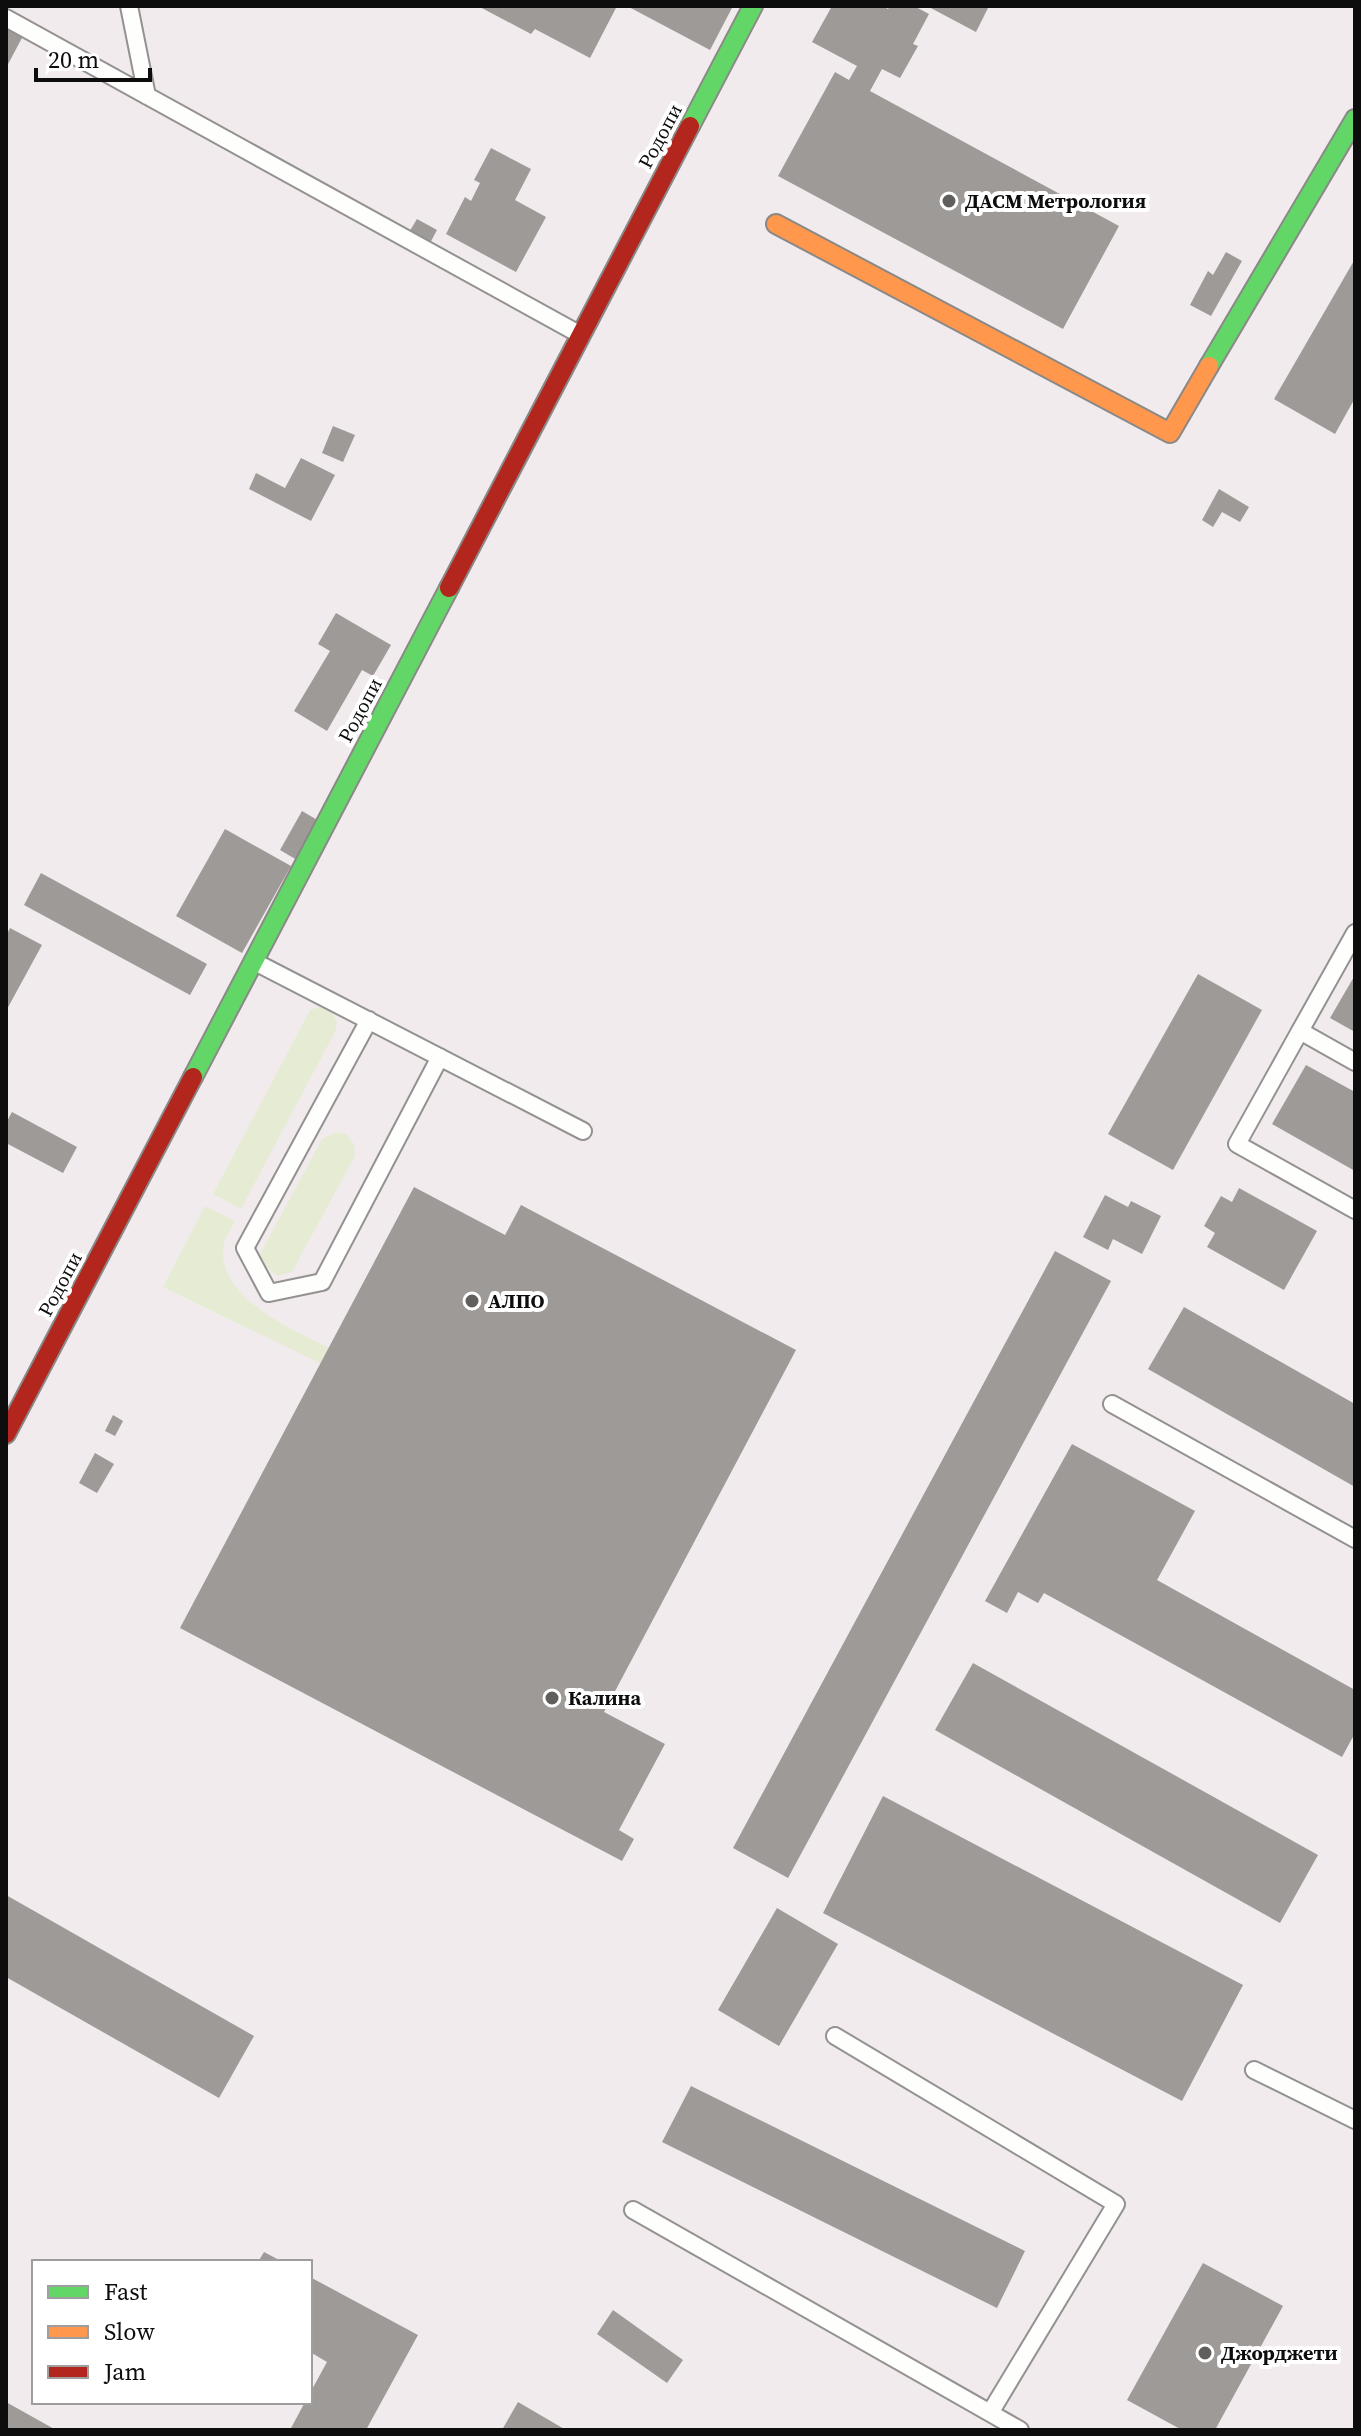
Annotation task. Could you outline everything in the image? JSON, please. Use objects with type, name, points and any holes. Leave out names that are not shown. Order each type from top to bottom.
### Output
[{"type":"street","name":"Родопи","points":[[6,1434],[753,6]]},
{"type":"street","points":[[776,224],[1170,433],[1355,119]]},
{"type":"lane","points":[[129,6],[147,96]]},
{"type":"lane","points":[[6,18],[580,335]]},
{"type":"lane","points":[[1355,933],[1237,1144],[1355,1210]]},
{"type":"lane","points":[[253,961],[583,1131]]},
{"type":"lane","points":[[369,1020],[245,1248],[269,1293],[322,1282],[440,1057]]},
{"type":"lane","points":[[1300,1031],[1355,1062]]},
{"type":"lane","points":[[1112,1404],[1355,1539]]},
{"type":"lane","points":[[835,2036],[1116,2204],[990,2413]]},
{"type":"lane","points":[[1254,2070],[1355,2120]]},
{"type":"lane","points":[[633,2210],[1020,2430]]},
{"type":"shaded area","points":[[6,6],[1355,6],[1355,2430],[6,2430]]},
{"type":"green space","points":[[319,1007],[332,1011],[337,1022],[336,1030],[241,1209],[213,1194],[310,1010]]},
{"type":"green space","points":[[336,1132],[346,1134],[354,1144],[355,1156],[292,1272],[278,1276],[263,1265],[260,1254],[322,1139]]},
{"type":"green space","points":[[205,1206],[235,1221],[224,1244],[224,1263],[231,1280],[258,1308],[329,1348],[321,1364],[163,1287]]},
{"type":"building","points":[[478,6],[617,6],[590,58],[535,29],[531,34]]},
{"type":"building","points":[[627,6],[733,6],[710,50]]},
{"type":"building","name":"ДАСМ Метрология","points":[[832,6],[883,6],[888,9],[890,6],[914,6],[929,14],[913,44],[918,46],[900,78],[882,69],[870,91],[1119,226],[1063,329],[778,176],[835,72],[849,80],[857,66],[812,42]]},
{"type":"building","points":[[927,6],[989,6],[976,32]]},
{"type":"building","points":[[6,27],[23,36],[6,68]]},
{"type":"building","points":[[491,148],[531,169],[515,200],[546,217],[516,272],[446,234],[465,197],[471,201],[480,183],[474,180]]},
{"type":"building","points":[[417,219],[437,230],[429,245],[408,234]]},
{"type":"building","points":[[1226,252],[1242,261],[1211,316],[1190,305],[1208,271],[1213,275]]},
{"type":"building","points":[[1355,259],[1355,398],[1335,434],[1274,399]]},
{"type":"building","points":[[333,426],[355,435],[343,462],[322,453]]},
{"type":"building","points":[[301,458],[335,475],[311,521],[249,489],[256,473],[285,488]]},
{"type":"building","points":[[1219,489],[1249,507],[1240,522],[1222,512],[1213,527],[1202,520]]},
{"type":"building","points":[[336,613],[391,645],[373,676],[362,670],[327,731],[294,711],[330,651],[318,644]]},
{"type":"building","points":[[302,811],[319,821],[297,860],[280,850]]},
{"type":"building","points":[[225,829],[291,866],[242,953],[176,916]]},
{"type":"building","points":[[41,873],[207,964],[190,995],[24,905]]},
{"type":"building","points":[[10,928],[42,945],[6,1011],[6,936]]},
{"type":"building","points":[[1198,974],[1262,1010],[1173,1170],[1108,1134]]},
{"type":"building","points":[[1355,975],[1355,1032],[1330,1018]]},
{"type":"building","points":[[1306,1065],[1355,1092],[1355,1171],[1272,1124]]},
{"type":"building","points":[[12,1112],[77,1147],[63,1173],[6,1143],[6,1123]]},
{"type":"building","points":[[414,1187],[505,1235],[521,1205],[796,1350],[604,1712],[665,1744],[619,1830],[634,1839],[622,1861],[180,1628]]},
{"type":"building","points":[[1239,1188],[1317,1231],[1284,1290],[1207,1247],[1215,1233],[1204,1226],[1221,1196],[1232,1202]]},
{"type":"building","points":[[1105,1195],[1128,1207],[1131,1201],[1161,1216],[1142,1254],[1113,1239],[1108,1250],[1083,1237]]},
{"type":"building","points":[[1055,1251],[1111,1281],[788,1878],[733,1848]]},
{"type":"building","points":[[1184,1307],[1355,1404],[1355,1487],[1148,1369]]},
{"type":"building","points":[[113,1415],[123,1421],[115,1436],[105,1431]]},
{"type":"building","points":[[1072,1444],[1195,1511],[1157,1580],[1355,1690],[1355,1733],[1342,1757],[1044,1593],[1038,1603],[1018,1592],[1007,1613],[985,1601]]},
{"type":"building","points":[[95,1453],[114,1464],[97,1493],[79,1483]]},
{"type":"building","points":[[973,1663],[1318,1855],[1280,1923],[935,1730]]},
{"type":"building","points":[[883,1796],[1243,1985],[1182,2101],[823,1913]]},
{"type":"building","points":[[6,1895],[254,2036],[219,2098],[6,1977]]},
{"type":"building","points":[[777,1908],[838,1944],[779,2046],[718,2010]]},
{"type":"building","points":[[691,2086],[1025,2251],[997,2308],[662,2142]]},
{"type":"building","points":[[264,2252],[279,2260],[259,2260]]},
{"type":"building","name":"Джорджети","points":[[1203,2263],[1283,2306],[1215,2430],[1182,2430],[1127,2400]]},
{"type":"building","points":[[312,2278],[418,2335],[366,2430],[290,2430],[304,2404],[312,2404],[312,2389],[327,2362],[312,2353]]},
{"type":"building","points":[[613,2310],[683,2360],[667,2383],[597,2334]]},
{"type":"building","points":[[6,2402],[56,2430],[6,2430]]},
{"type":"building","points":[[518,2402],[566,2430],[502,2430]]},
{"type":"traffic: fast","points":[[690,126],[753,6]]},
{"type":"traffic: fast","points":[[1209,366],[1355,119]]},
{"type":"traffic: fast","points":[[193,1077],[449,588]]},
{"type":"traffic: slow","points":[[776,224],[1170,433],[1209,366]]},
{"type":"traffic: jam","points":[[449,588],[690,126]]},
{"type":"traffic: jam","points":[[6,1434],[193,1077]]},
{"type":"place","name":"ДАСМ Метрология","points":[[949,201]]},
{"type":"place","name":"АЛПО","points":[[472,1301]]},
{"type":"place","name":"Калина","points":[[552,1698]]},
{"type":"place","name":"Джорджети","points":[[1205,2353]]}]
